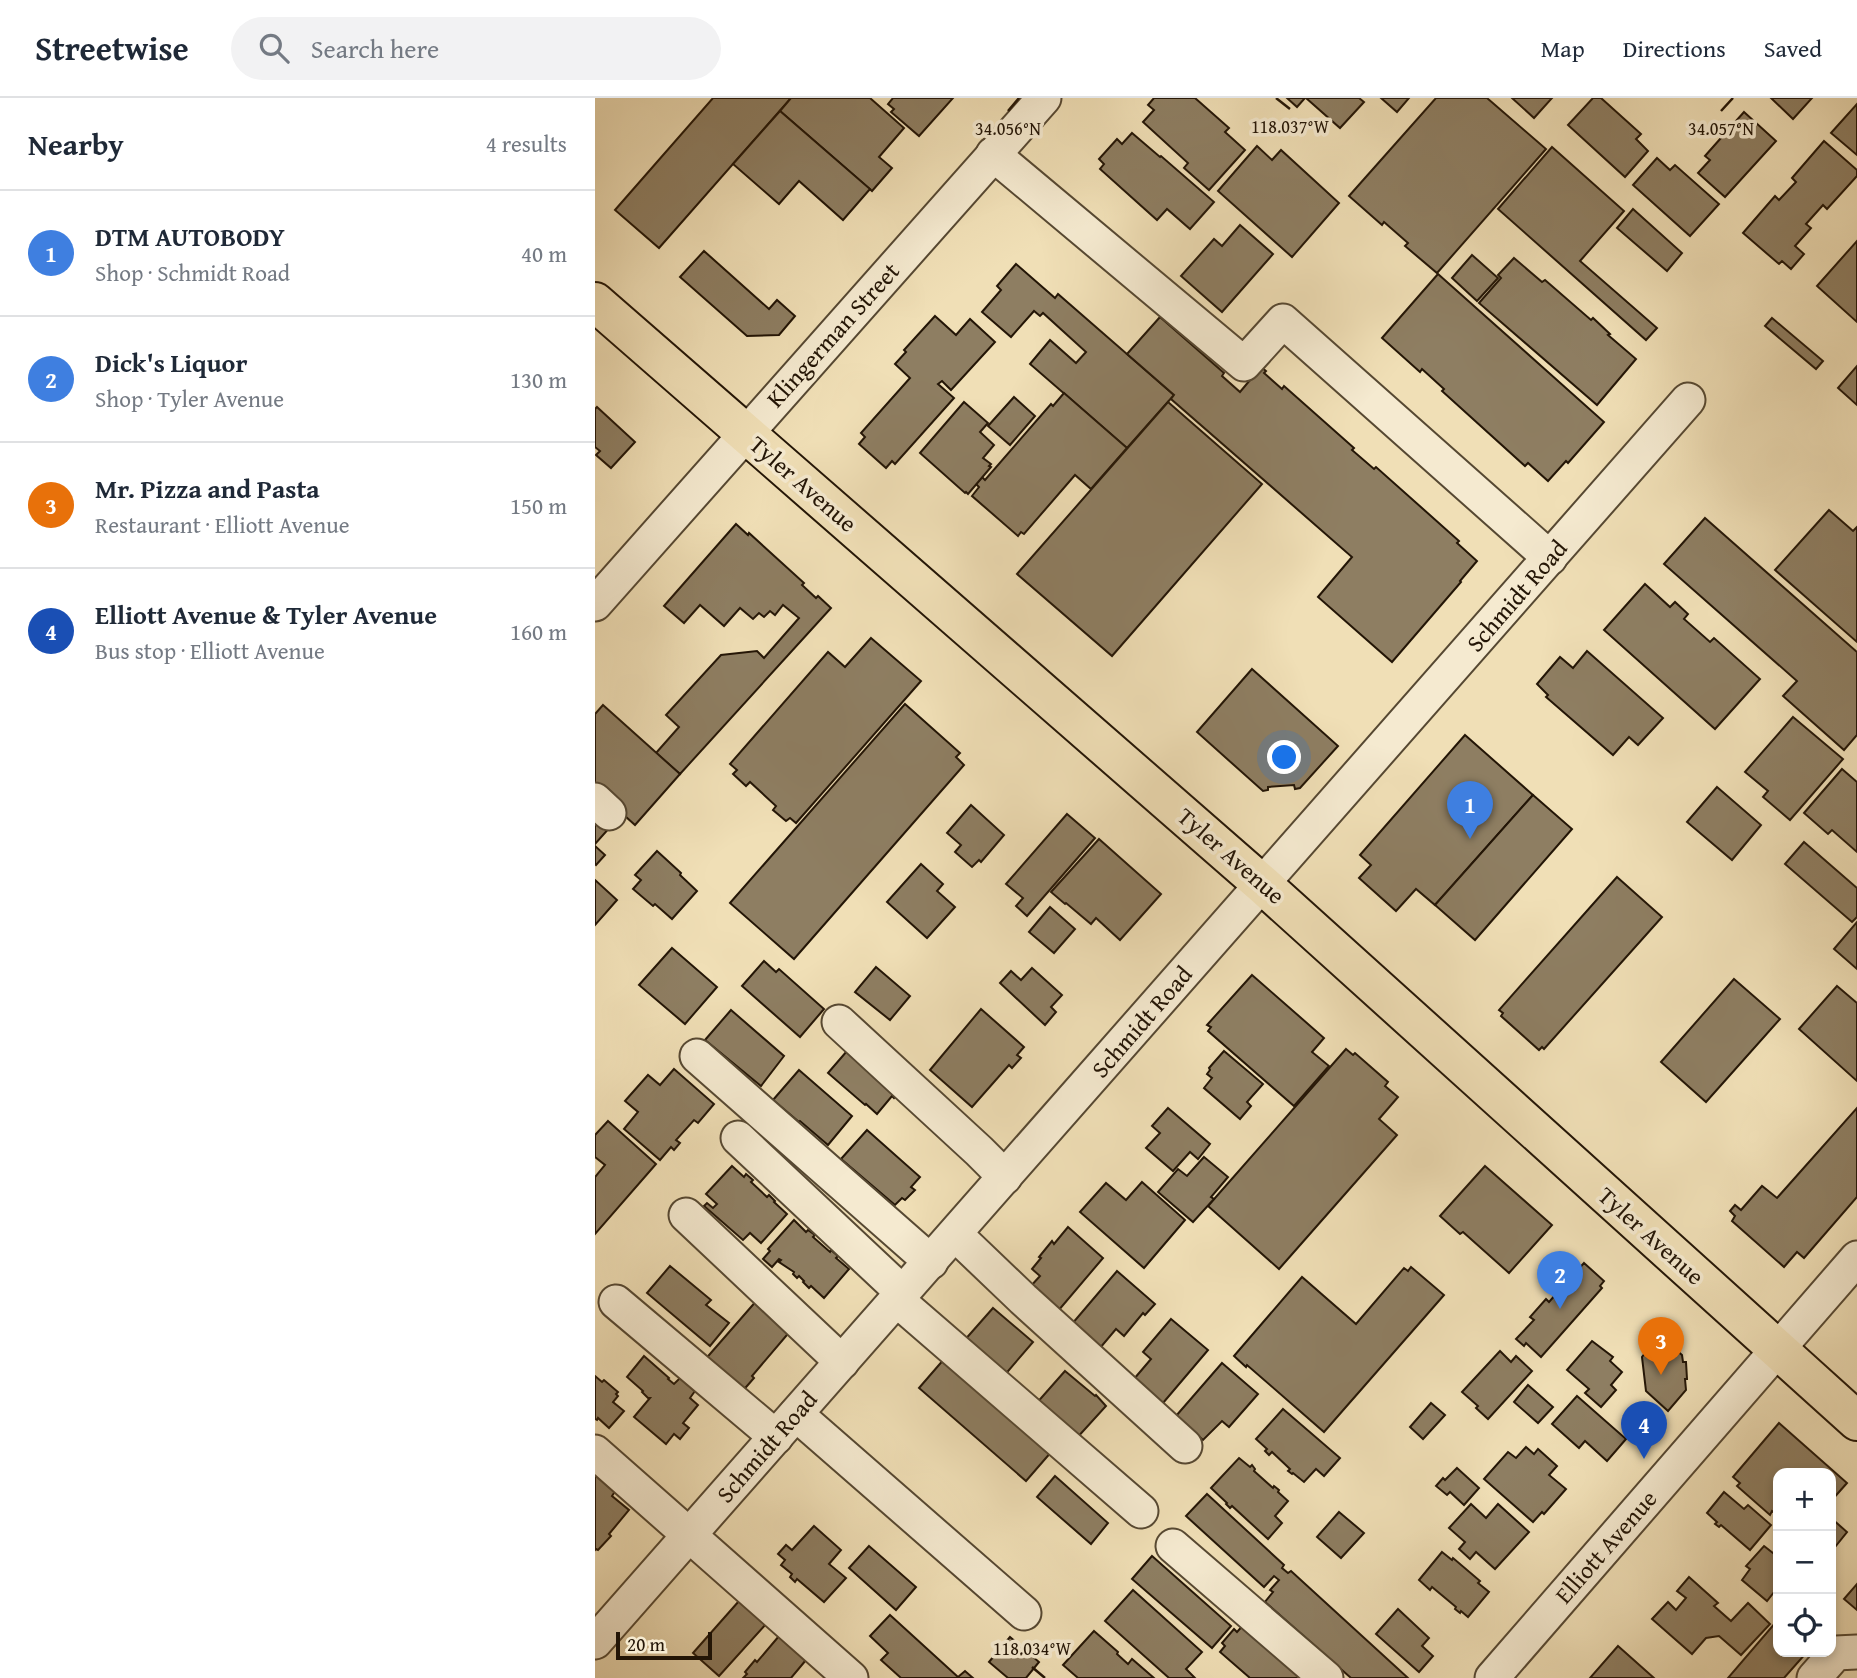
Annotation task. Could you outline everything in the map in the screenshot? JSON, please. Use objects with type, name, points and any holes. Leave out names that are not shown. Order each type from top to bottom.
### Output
[{"type":"main road","name":"Tyler Avenue","points":[[595,302],[1263,885],[1857,1421]]},
{"type":"street","name":"Klingerman Street","points":[[595,604],[1044,98]]},
{"type":"street","points":[[993,154],[1244,364],[1283,321],[1550,558]]},
{"type":"street","name":"Schmidt Road","points":[[595,1642],[1688,400]]},
{"type":"street","points":[[839,1022],[1005,1177]]},
{"type":"street","points":[[697,1056],[931,1262]]},
{"type":"street","points":[[738,1138],[900,1296],[1141,1511]]},
{"type":"street","points":[[686,1215],[842,1362]]},
{"type":"street","points":[[955,1234],[1185,1446]]},
{"type":"street","name":"Elliott Avenue","points":[[1492,1678],[1857,1258]]},
{"type":"street","points":[[616,1302],[786,1425],[1024,1613]]},
{"type":"street","points":[[595,1451],[851,1678]]},
{"type":"street","points":[[1173,1546],[1326,1678]]},
{"type":"street","points":[[1814,1678],[1836,1653],[1857,1652]]},
{"type":"building","points":[[713,98],[791,98],[659,248],[615,210]]},
{"type":"building","points":[[791,98],[870,98],[904,128],[879,157],[892,168],[872,191],[780,111]]},
{"type":"building","points":[[893,98],[953,98],[919,136],[891,112],[894,109],[888,104]]},
{"type":"building","points":[[1154,98],[1195,98],[1229,128],[1225,132],[1245,150],[1209,190],[1184,168],[1188,163],[1143,122],[1154,110],[1148,105]]},
{"type":"building","points":[[1287,98],[1305,98],[1297,107]]},
{"type":"building","points":[[1306,98],[1359,98],[1364,102],[1340,128]]},
{"type":"building","points":[[1381,98],[1409,98],[1397,112]]},
{"type":"building","points":[[1436,98],[1487,98],[1546,149],[1437,273],[1405,246],[1408,243],[1384,222],[1382,225],[1349,196]]},
{"type":"building","points":[[1512,98],[1552,98],[1534,118]]},
{"type":"building","points":[[1593,98],[1601,98],[1641,134],[1636,139],[1648,151],[1625,177],[1568,125]]},
{"type":"building","points":[[1771,98],[1812,98],[1793,119]]},
{"type":"building","points":[[1857,104],[1857,155],[1831,133]]},
{"type":"building","points":[[780,111],[870,189],[843,220],[799,181],[779,204],[733,164]]},
{"type":"building","points":[[1744,112],[1776,141],[1725,197],[1698,173],[1710,160],[1705,156]]},
{"type":"building","points":[[1132,133],[1214,202],[1190,229],[1167,209],[1157,220],[1100,169],[1104,164],[1099,159],[1117,139],[1122,144]]},
{"type":"building","points":[[1824,141],[1857,170],[1857,176],[1827,209],[1823,205],[1806,224],[1811,228],[1795,246],[1804,254],[1791,269],[1782,261],[1779,264],[1743,233],[1775,196],[1779,200],[1796,182],[1792,178]]},
{"type":"building","points":[[1257,146],[1272,160],[1281,150],[1339,203],[1292,257],[1218,191]]},
{"type":"building","points":[[1552,147],[1624,211],[1580,261],[1657,328],[1646,340],[1498,209]]},
{"type":"building","points":[[1657,158],[1670,170],[1675,165],[1719,204],[1690,236],[1633,185]]},
{"type":"building","points":[[1633,209],[1682,253],[1667,271],[1617,228]]},
{"type":"building","points":[[1240,225],[1273,254],[1222,312],[1181,276],[1214,239],[1222,246]]},
{"type":"building","points":[[1857,241],[1857,322],[1817,286]]},
{"type":"building","points":[[704,251],[769,309],[777,300],[795,316],[779,335],[747,336],[680,277]]},
{"type":"building","points":[[1472,255],[1498,278],[1477,301],[1452,278]]},
{"type":"building","points":[[1514,258],[1542,282],[1545,280],[1591,320],[1593,318],[1636,359],[1597,405],[1479,303],[1501,278],[1498,275]]},
{"type":"building","points":[[1016,264],[1055,298],[1058,294],[1174,395],[1127,448],[1030,364],[1050,340],[1076,363],[1086,352],[1043,313],[1040,316],[1034,311],[1011,337],[982,312],[1001,290],[997,286]]},
{"type":"building","points":[[1438,274],[1604,422],[1568,463],[1566,461],[1548,481],[1528,463],[1525,466],[1442,391],[1444,389],[1422,369],[1420,372],[1382,338]]},
{"type":"building","points":[[935,316],[956,335],[970,319],[995,342],[951,390],[942,381],[938,384],[954,398],[895,464],[892,461],[886,468],[859,444],[865,437],[861,433],[910,378],[895,364]]},
{"type":"building","points":[[1160,317],[1224,373],[1222,376],[1240,392],[1261,367],[1282,389],[1284,386],[1354,448],[1352,450],[1374,469],[1376,467],[1459,541],[1457,543],[1477,561],[1392,662],[1318,597],[1352,557],[1171,399],[1174,395],[1127,354]]},
{"type":"building","points":[[1772,318],[1823,361],[1816,369],[1765,326]]},
{"type":"building","points":[[1857,366],[1857,405],[1838,388]]},
{"type":"building","points":[[1064,393],[1127,448],[1091,489],[1075,475],[1024,534],[1021,532],[1018,536],[972,496],[982,477],[985,480],[1051,404],[1053,406]]},
{"type":"building","points":[[1014,397],[1035,416],[1010,445],[988,426]]},
{"type":"building","points":[[964,402],[988,423],[980,432],[994,445],[983,458],[991,467],[968,494],[920,453]]},
{"type":"building","points":[[1168,402],[1262,484],[1112,656],[1017,574]]},
{"type":"building","points":[[597,407],[635,442],[611,468],[596,455],[600,451],[595,447]]},
{"type":"building","points":[[1829,510],[1853,531],[1857,527],[1857,642],[1775,570]]},
{"type":"building","points":[[1705,518],[1857,652],[1857,735],[1844,750],[1783,696],[1797,681],[1664,564]]},
{"type":"building","points":[[736,524],[804,583],[802,585],[816,598],[818,596],[831,608],[680,774],[656,753],[679,727],[666,715],[721,655],[757,651],[764,658],[799,618],[783,605],[775,615],[770,611],[764,617],[759,613],[753,619],[740,608],[724,626],[700,605],[684,623],[664,606]]},
{"type":"building","points":[[1645,584],[1670,607],[1675,602],[1688,614],[1684,619],[1710,642],[1714,638],[1760,679],[1715,729],[1604,630]]},
{"type":"building","points":[[871,638],[921,681],[796,823],[790,818],[786,821],[773,810],[776,806],[750,782],[746,786],[733,774],[737,770],[730,764],[828,652],[845,667]]},
{"type":"building","points":[[1587,651],[1663,718],[1638,745],[1629,737],[1613,755],[1546,697],[1548,695],[1537,684],[1560,657],[1573,668]]},
{"type":"building","points":[[1252,669],[1338,746],[1300,788],[1295,789],[1294,785],[1268,787],[1268,790],[1263,791],[1197,732]]},
{"type":"building","points":[[905,704],[960,753],[956,757],[964,765],[794,959],[730,903]]},
{"type":"building","points":[[603,705],[680,774],[635,825],[595,789],[595,714]]},
{"type":"building","points":[[1793,717],[1843,759],[1790,820],[1763,797],[1768,791],[1745,772]]},
{"type":"building","points":[[1465,735],[1533,795],[1435,905],[1416,889],[1396,911],[1359,878],[1371,865],[1360,855]]},
{"type":"building","points":[[1842,769],[1857,782],[1857,852],[1832,830],[1828,834],[1804,813]]},
{"type":"building","points":[[1717,787],[1761,825],[1732,860],[1687,822]]},
{"type":"building","points":[[1533,795],[1572,829],[1475,940],[1435,905]]},
{"type":"building","points":[[971,805],[1004,835],[981,862],[979,860],[972,867],[955,852],[961,845],[947,833]]},
{"type":"building","points":[[595,811],[611,826],[595,844]]},
{"type":"building","points":[[1067,814],[1095,838],[1027,916],[1016,906],[1023,898],[1006,884]]},
{"type":"building","points":[[1099,839],[1161,894],[1120,940],[1096,918],[1091,924],[1051,892]]},
{"type":"building","points":[[1804,842],[1857,888],[1857,917],[1852,922],[1785,864]]},
{"type":"building","points":[[595,846],[605,855],[596,865],[595,864]]},
{"type":"building","points":[[657,851],[697,891],[672,919],[633,889],[641,880],[635,875]]},
{"type":"building","points":[[921,864],[943,884],[937,891],[955,907],[927,938],[887,902]]},
{"type":"building","points":[[1617,877],[1662,917],[1544,1049],[1542,1047],[1539,1050],[1501,1016],[1503,1013],[1499,1010]]},
{"type":"building","points":[[595,880],[617,900],[595,925]]},
{"type":"building","points":[[1050,907],[1075,929],[1054,953],[1029,932]]},
{"type":"building","points":[[1857,922],[1857,969],[1834,949]]},
{"type":"building","points":[[672,948],[717,987],[685,1024],[639,985]]},
{"type":"building","points":[[764,961],[776,972],[779,969],[824,1009],[800,1037],[742,986]]},
{"type":"building","points":[[876,967],[910,996],[890,1020],[855,992]]},
{"type":"building","points":[[1032,968],[1062,995],[1051,1007],[1056,1012],[1045,1025],[1000,983],[1011,971],[1021,980]]},
{"type":"building","points":[[1252,975],[1324,1038],[1312,1052],[1329,1066],[1294,1106],[1208,1031],[1211,1027],[1207,1025]]},
{"type":"building","points":[[1734,979],[1780,1019],[1706,1102],[1661,1062]]},
{"type":"building","points":[[1837,986],[1857,1003],[1857,1081],[1799,1029]]},
{"type":"building","points":[[981,1009],[1024,1047],[1017,1055],[1021,1058],[1012,1068],[1009,1065],[972,1107],[930,1070]]},
{"type":"building","points":[[731,1010],[784,1056],[761,1086],[705,1040]]},
{"type":"building","points":[[853,1044],[899,1093],[894,1098],[892,1096],[877,1114],[828,1073]]},
{"type":"building","points":[[1346,1049],[1353,1055],[1355,1053],[1388,1082],[1385,1086],[1398,1097],[1379,1119],[1397,1135],[1279,1269],[1208,1206]]},
{"type":"building","points":[[1224,1051],[1263,1084],[1247,1102],[1251,1106],[1240,1119],[1204,1088],[1212,1078],[1207,1074],[1209,1068]]},
{"type":"building","points":[[674,1069],[714,1104],[698,1123],[694,1120],[676,1140],[680,1143],[674,1150],[671,1147],[660,1160],[624,1129],[638,1112],[625,1101],[648,1075],[660,1085]]},
{"type":"building","points":[[799,1070],[852,1116],[828,1145],[773,1100]]},
{"type":"building","points":[[1168,1108],[1210,1144],[1198,1159],[1190,1152],[1173,1171],[1146,1148],[1160,1133],[1152,1126]]},
{"type":"building","points":[[1857,1108],[1857,1197],[1804,1258],[1797,1252],[1784,1267],[1732,1221],[1735,1216],[1730,1211],[1735,1205],[1741,1210],[1762,1186],[1777,1198]]},
{"type":"building","points":[[608,1121],[656,1164],[595,1234],[595,1177],[605,1165],[595,1157],[595,1135]]},
{"type":"building","points":[[867,1130],[920,1177],[911,1187],[915,1190],[895,1205],[841,1159]]},
{"type":"building","points":[[1204,1157],[1228,1177],[1211,1197],[1214,1199],[1193,1222],[1158,1192],[1178,1169],[1187,1176]]},
{"type":"building","points":[[732,1166],[744,1177],[746,1174],[753,1180],[751,1182],[767,1197],[769,1195],[787,1214],[761,1243],[750,1233],[743,1240],[704,1206],[707,1203],[713,1208],[717,1204],[706,1194]]},
{"type":"building","points":[[1485,1166],[1552,1225],[1509,1273],[1463,1232],[1460,1234],[1440,1216]]},
{"type":"building","points":[[1142,1182],[1185,1220],[1144,1268],[1080,1212],[1106,1183],[1126,1200]]},
{"type":"building","points":[[794,1220],[806,1232],[808,1230],[815,1235],[813,1237],[838,1256],[836,1258],[849,1269],[824,1298],[811,1286],[809,1288],[799,1276],[797,1278],[794,1272],[779,1262],[781,1260],[772,1267],[763,1259],[770,1251],[768,1249]]},
{"type":"building","points":[[1068,1227],[1103,1258],[1058,1311],[1030,1287],[1040,1276],[1032,1269],[1052,1241],[1054,1244]]},
{"type":"building","points":[[1584,1263],[1604,1281],[1600,1286],[1602,1288],[1541,1357],[1526,1343],[1524,1346],[1516,1339],[1534,1320],[1530,1317],[1546,1299],[1549,1302]]},
{"type":"building","points":[[670,1266],[711,1300],[706,1305],[729,1323],[710,1346],[647,1293]]},
{"type":"building","points":[[1411,1267],[1444,1295],[1324,1432],[1234,1356],[1302,1277],[1356,1324],[1404,1268],[1408,1271]]},
{"type":"building","points":[[1117,1271],[1155,1304],[1145,1315],[1143,1313],[1124,1336],[1116,1329],[1100,1348],[1072,1324]]},
{"type":"building","points":[[758,1299],[792,1329],[740,1394],[703,1362]]},
{"type":"building","points":[[993,1308],[1033,1342],[1003,1377],[963,1342]]},
{"type":"building","points":[[1171,1319],[1208,1350],[1163,1403],[1134,1379],[1151,1359],[1143,1352]]},
{"type":"building","points":[[1659,1335],[1682,1355],[1683,1362],[1686,1362],[1686,1390],[1668,1411],[1646,1391],[1642,1357]]},
{"type":"building","points":[[1592,1341],[1613,1357],[1610,1361],[1622,1372],[1611,1385],[1616,1390],[1601,1407],[1585,1393],[1589,1389],[1567,1370]]},
{"type":"building","points":[[1500,1351],[1511,1362],[1516,1356],[1532,1371],[1488,1419],[1462,1392]]},
{"type":"building","points":[[644,1356],[674,1384],[680,1378],[695,1391],[690,1398],[698,1405],[683,1423],[689,1428],[680,1439],[674,1434],[666,1444],[634,1417],[650,1398],[627,1377]]},
{"type":"building","points":[[945,1358],[1052,1451],[1026,1481],[919,1388]]},
{"type":"building","points":[[1222,1363],[1258,1394],[1229,1427],[1222,1421],[1203,1440],[1176,1416]]},
{"type":"building","points":[[1065,1371],[1106,1406],[1075,1440],[1035,1405]]},
{"type":"building","points":[[595,1376],[618,1392],[613,1402],[624,1411],[609,1428],[598,1418],[595,1419]]},
{"type":"building","points":[[1528,1385],[1553,1407],[1538,1423],[1514,1402]]},
{"type":"building","points":[[1577,1396],[1626,1439],[1607,1461],[1585,1441],[1579,1448],[1552,1424]]},
{"type":"building","points":[[1431,1403],[1445,1415],[1423,1439],[1410,1427]]},
{"type":"building","points":[[1283,1409],[1340,1458],[1324,1476],[1316,1469],[1304,1482],[1288,1471],[1290,1469],[1272,1452],[1269,1455],[1265,1451],[1267,1449],[1256,1439]]},
{"type":"building","points":[[1779,1423],[1830,1468],[1773,1468],[1773,1512],[1770,1515],[1737,1486],[1740,1483],[1733,1477]]},
{"type":"building","points":[[1526,1447],[1534,1454],[1538,1449],[1557,1466],[1549,1475],[1566,1489],[1544,1514],[1542,1512],[1533,1522],[1484,1479],[1508,1452],[1516,1458]]},
{"type":"building","points":[[1239,1458],[1250,1467],[1252,1465],[1254,1471],[1279,1490],[1288,1501],[1275,1516],[1282,1523],[1268,1539],[1232,1506],[1230,1508],[1211,1488]]},
{"type":"building","points":[[1457,1468],[1479,1488],[1464,1505],[1450,1492],[1447,1495],[1436,1486]]},
{"type":"building","points":[[595,1472],[616,1490],[612,1496],[629,1510],[598,1550],[595,1550]]},
{"type":"building","points":[[1836,1473],[1847,1483],[1836,1495]]},
{"type":"building","points":[[1055,1476],[1108,1523],[1091,1544],[1037,1497]]},
{"type":"building","points":[[1724,1492],[1744,1509],[1748,1505],[1771,1525],[1750,1550],[1721,1525],[1719,1527],[1715,1524],[1717,1522],[1707,1513]]},
{"type":"building","points":[[1207,1494],[1284,1565],[1282,1568],[1288,1573],[1291,1571],[1408,1678],[1351,1678],[1265,1602],[1273,1592],[1270,1590],[1279,1580],[1274,1576],[1264,1587],[1186,1516]]},
{"type":"building","points":[[1471,1504],[1486,1518],[1498,1504],[1529,1532],[1495,1569],[1476,1552],[1470,1559],[1459,1549],[1465,1542],[1449,1528]]},
{"type":"building","points":[[1339,1512],[1364,1533],[1341,1558],[1317,1537]]},
{"type":"building","points":[[1836,1522],[1847,1532],[1836,1546]]},
{"type":"building","points":[[814,1526],[841,1550],[829,1564],[846,1578],[824,1602],[797,1579],[795,1582],[790,1577],[792,1574],[781,1565],[785,1560],[778,1554],[786,1545],[792,1550]]},
{"type":"building","points":[[869,1546],[916,1587],[896,1610],[849,1568]]},
{"type":"building","points":[[1764,1546],[1773,1553],[1773,1593],[1767,1601],[1742,1580],[1750,1569],[1746,1566]]},
{"type":"building","points":[[1442,1552],[1452,1560],[1453,1558],[1489,1592],[1468,1617],[1455,1609],[1456,1607],[1432,1587],[1430,1590],[1419,1580]]},
{"type":"building","points":[[1152,1556],[1231,1626],[1212,1648],[1132,1579]]},
{"type":"building","points":[[1689,1577],[1718,1603],[1714,1606],[1731,1621],[1748,1603],[1770,1624],[1741,1655],[1719,1636],[1706,1638],[1692,1654],[1652,1619],[1668,1602],[1676,1610],[1686,1598],[1677,1591]]},
{"type":"building","points":[[1857,1584],[1857,1610],[1844,1599]]},
{"type":"building","points":[[1133,1590],[1202,1652],[1186,1669],[1195,1678],[1169,1678],[1105,1621]]},
{"type":"building","points":[[739,1601],[766,1624],[719,1676],[693,1653]]},
{"type":"building","points":[[1398,1609],[1429,1638],[1422,1646],[1433,1656],[1419,1672],[1376,1634]]},
{"type":"building","points":[[890,1615],[958,1677],[965,1671],[973,1678],[901,1678],[881,1660],[888,1653],[870,1636]]},
{"type":"building","points":[[1246,1622],[1309,1678],[1250,1678],[1220,1652],[1225,1646],[1222,1643],[1234,1629],[1237,1632]]},
{"type":"building","points":[[1773,1626],[1773,1657],[1803,1657],[1784,1678],[1728,1678]]},
{"type":"building","points":[[1094,1631],[1128,1664],[1132,1659],[1154,1678],[1078,1678],[1063,1665]]},
{"type":"building","points":[[779,1636],[806,1660],[791,1678],[743,1678],[755,1660],[757,1662]]},
{"type":"building","points":[[1010,1637],[1039,1662],[1026,1678],[1008,1678],[989,1662]]},
{"type":"building","points":[[1618,1646],[1654,1678],[1590,1678]]},
{"type":"place","name":"DTM AUTOBODY","points":[[1470,839]]},
{"type":"place","name":"Dick's Liquor","points":[[1560,1309]]},
{"type":"place","name":"Mr. Pizza and Pasta","points":[[1661,1375]]},
{"type":"place","name":"Elliott Avenue & Tyler Avenue","points":[[1644,1459]]}]
